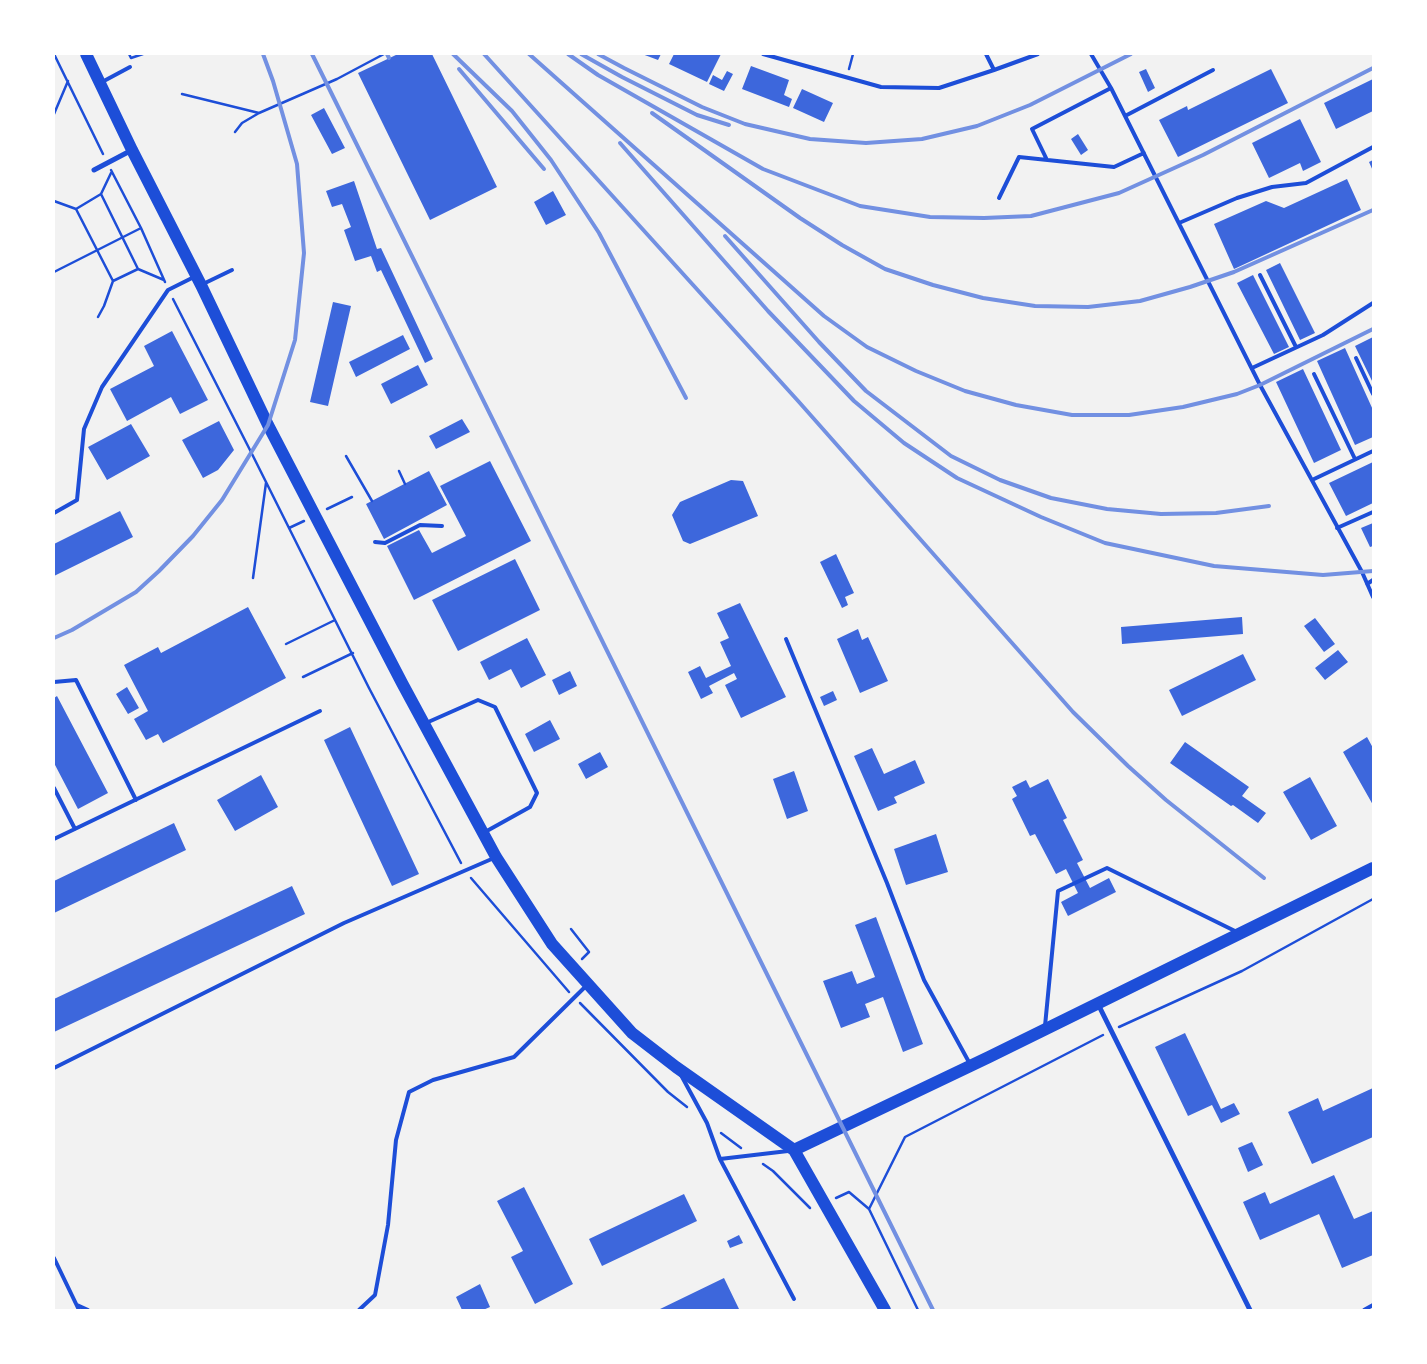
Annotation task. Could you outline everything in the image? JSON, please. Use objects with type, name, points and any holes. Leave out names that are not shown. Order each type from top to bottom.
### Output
[{"type":"main road","points":[[86,54],[132,150],[199,280],[268,425],[424,724],[496,857],[552,944],[632,1033],[676,1067],[794,1150],[884,1310]]},
{"type":"main road","points":[[794,1150],[972,1066],[1373,868]]},
{"type":"street","points":[[94,170],[132,150]]},
{"type":"street","points":[[1097,1004],[1250,1310]]},
{"type":"lane","points":[[764,54],[881,87],[939,88],[1038,54]]},
{"type":"lane","points":[[986,54],[994,70]]},
{"type":"lane","points":[[1091,54],[1111,88],[1252,368],[1373,597]]},
{"type":"lane","points":[[100,82],[130,67]]},
{"type":"lane","points":[[1125,116],[1213,70]]},
{"type":"lane","points":[[1047,160],[1032,129],[1111,88]]},
{"type":"lane","points":[[1179,223],[1237,198],[1263,190],[1306,183],[1373,147]]},
{"type":"lane","points":[[999,198],[1019,157],[1114,167],[1144,153]]},
{"type":"lane","points":[[54,513],[77,500],[84,429],[102,387],[168,290],[232,270]]},
{"type":"lane","points":[[1260,275],[1296,348]]},
{"type":"lane","points":[[1252,368],[1323,335],[1373,303]]},
{"type":"lane","points":[[1356,358],[1373,394]]},
{"type":"lane","points":[[1314,374],[1355,460]]},
{"type":"lane","points":[[1312,480],[1373,451]]},
{"type":"lane","points":[[1337,528],[1373,512]]},
{"type":"lane","points":[[376,542],[386,543],[420,525],[442,526]]},
{"type":"lane","points":[[1367,584],[1373,580]]},
{"type":"lane","points":[[786,639],[887,883],[924,980],[972,1066]]},
{"type":"lane","points":[[54,682],[76,680],[136,800]]},
{"type":"lane","points":[[424,724],[478,700],[494,707],[537,793],[530,807],[483,834]]},
{"type":"lane","points":[[54,839],[320,711]]},
{"type":"lane","points":[[54,788],[74,829]]},
{"type":"lane","points":[[54,1068],[344,923],[496,857]]},
{"type":"lane","points":[[1044,1030],[1058,891],[1107,868],[1239,933]]},
{"type":"lane","points":[[360,1310],[375,1295],[388,1225],[396,1140],[409,1092],[433,1080],[514,1057],[588,984]]},
{"type":"lane","points":[[676,1067],[707,1123],[720,1159],[794,1300]]},
{"type":"lane","points":[[720,1159],[794,1150]]},
{"type":"lane","points":[[54,1258],[79,1310]]},
{"type":"lane","points":[[77,1305],[88,1310]]},
{"type":"lane","points":[[1364,1310],[1373,1305]]},
{"type":"path","points":[[129,54],[131,58],[143,54]]},
{"type":"path","points":[[235,132],[242,123],[258,113],[337,79],[384,54]]},
{"type":"path","points":[[847,78],[853,54]]},
{"type":"path","points":[[54,114],[68,81]]},
{"type":"path","points":[[182,94],[258,113]]},
{"type":"path","points":[[76,209],[101,194],[112,171]]},
{"type":"path","points":[[101,194],[138,269],[164,280]]},
{"type":"path","points":[[54,201],[76,209],[112,281],[104,306],[98,317]]},
{"type":"path","points":[[54,272],[141,228]]},
{"type":"path","points":[[112,281],[138,269]]},
{"type":"path","points":[[346,456],[372,501]]},
{"type":"path","points":[[399,471],[405,484]]},
{"type":"path","points":[[253,578],[266,481]]},
{"type":"path","points":[[286,644],[335,620]]},
{"type":"path","points":[[303,677],[353,654]]},
{"type":"path","points":[[918,1310],[869,1209],[905,1137],[1111,1031],[1242,970],[1373,900]]},
{"type":"building","points":[[398,54],[432,54],[497,187],[430,220],[358,73]]},
{"type":"building","points":[[642,54],[661,54],[658,60]]},
{"type":"building","points":[[674,54],[721,54],[707,82],[669,64]]},
{"type":"building","points":[[751,66],[789,80],[784,95],[792,99],[789,107],[742,89]]},
{"type":"building","points":[[1146,69],[1155,88],[1148,92],[1139,72]]},
{"type":"building","points":[[1271,69],[1288,103],[1178,157],[1159,120],[1187,106],[1188,110]]},
{"type":"building","points":[[727,71],[733,74],[724,91],[709,84],[713,75],[722,80]]},
{"type":"building","points":[[1373,79],[1373,111],[1336,129],[1324,103]]},
{"type":"building","points":[[802,89],[833,103],[824,122],[793,108]]},
{"type":"building","points":[[324,108],[345,148],[332,154],[311,115]]},
{"type":"building","points":[[1300,119],[1321,162],[1303,171],[1300,163],[1269,178],[1252,143]]},
{"type":"building","points":[[1078,134],[1088,150],[1081,155],[1071,139]]},
{"type":"building","points":[[1373,160],[1373,171],[1369,162]]},
{"type":"building","points":[[1347,179],[1361,210],[1234,269],[1214,224],[1266,201],[1284,208]]},
{"type":"building","points":[[354,181],[377,249],[381,248],[433,359],[425,363],[381,270],[377,272],[371,256],[355,261],[344,230],[351,227],[342,204],[332,207],[326,191]]},
{"type":"building","points":[[553,191],[566,215],[546,225],[534,202]]},
{"type":"building","points":[[1280,263],[1315,333],[1300,340],[1266,270]]},
{"type":"building","points":[[1253,275],[1289,347],[1274,354],[1237,283]]},
{"type":"building","points":[[333,302],[351,306],[328,406],[310,402]]},
{"type":"building","points":[[172,331],[208,400],[180,414],[171,397],[127,421],[110,389],[154,366],[144,346]]},
{"type":"building","points":[[403,335],[410,349],[356,377],[349,362]]},
{"type":"building","points":[[1373,337],[1373,383],[1355,346]]},
{"type":"building","points":[[1345,348],[1373,410],[1373,437],[1355,445],[1317,361]]},
{"type":"building","points":[[418,365],[428,385],[391,404],[381,384]]},
{"type":"building","points":[[1303,369],[1341,450],[1314,463],[1276,382]]},
{"type":"building","points":[[462,419],[470,432],[436,449],[429,436]]},
{"type":"building","points":[[219,421],[234,450],[218,470],[203,478],[182,440]]},
{"type":"building","points":[[131,424],[150,456],[107,480],[88,447]]},
{"type":"building","points":[[490,461],[531,541],[414,600],[387,546],[419,530],[432,553],[466,536],[440,486]]},
{"type":"building","points":[[1373,462],[1373,503],[1346,516],[1329,483]]},
{"type":"building","points":[[429,471],[447,505],[384,539],[366,504]]},
{"type":"building","points":[[731,480],[743,481],[758,516],[690,544],[683,541],[672,515],[680,502]]},
{"type":"building","points":[[120,511],[133,537],[54,576],[54,544]]},
{"type":"building","points":[[1373,523],[1373,546],[1370,547],[1361,528]]},
{"type":"building","points":[[836,554],[854,593],[845,597],[848,605],[842,608],[820,562]]},
{"type":"building","points":[[515,559],[540,610],[458,651],[432,600]]},
{"type":"building","points":[[740,603],[786,697],[741,718],[725,685],[737,679],[734,673],[709,686],[713,693],[701,699],[688,672],[700,666],[706,678],[731,666],[720,642],[729,638],[717,613]]},
{"type":"building","points":[[248,607],[286,678],[163,743],[158,734],[146,740],[134,719],[148,711],[124,665],[158,647],[161,653]]},
{"type":"building","points":[[1242,617],[1243,634],[1122,644],[1121,627]]},
{"type":"building","points":[[1315,618],[1335,644],[1324,652],[1304,626]]},
{"type":"building","points":[[858,629],[862,640],[868,637],[888,681],[860,693],[837,639]]},
{"type":"building","points":[[527,638],[546,675],[521,688],[511,669],[489,680],[480,662]]},
{"type":"building","points":[[1338,650],[1348,662],[1325,680],[1315,668]]},
{"type":"building","points":[[1243,654],[1256,680],[1182,716],[1169,690]]},
{"type":"building","points":[[570,671],[577,686],[559,695],[552,680]]},
{"type":"building","points":[[127,687],[139,708],[128,714],[116,694]]},
{"type":"building","points":[[833,691],[837,700],[824,706],[820,697]]},
{"type":"building","points":[[57,696],[108,793],[78,809],[54,763],[54,698]]},
{"type":"building","points":[[550,720],[560,739],[534,752],[525,734]]},
{"type":"building","points":[[350,727],[419,874],[392,886],[324,740]]},
{"type":"building","points":[[1367,737],[1373,748],[1373,805],[1343,752]]},
{"type":"building","points":[[1185,742],[1249,787],[1242,796],[1266,813],[1258,823],[1170,763]]},
{"type":"building","points":[[872,748],[884,774],[915,760],[925,783],[894,797],[897,803],[878,811],[854,756]]},
{"type":"building","points":[[600,752],[608,767],[586,779],[578,764]]},
{"type":"building","points":[[794,771],[808,811],[787,819],[773,779]]},
{"type":"building","points":[[261,775],[278,807],[235,831],[217,800]]},
{"type":"building","points":[[1310,777],[1337,826],[1311,840],[1283,792]]},
{"type":"building","points":[[1048,779],[1067,818],[1063,820],[1083,860],[1077,863],[1090,888],[1109,878],[1116,892],[1068,916],[1061,902],[1078,893],[1066,869],[1056,874],[1035,834],[1030,836],[1012,799],[1017,796],[1012,787],[1026,780],[1030,788]]},
{"type":"building","points":[[174,823],[186,850],[54,913],[54,881]]},
{"type":"building","points":[[936,834],[948,872],[906,885],[894,849]]},
{"type":"building","points":[[292,886],[305,914],[54,1032],[54,999]]},
{"type":"building","points":[[876,917],[923,1044],[903,1052],[883,997],[865,1004],[870,1017],[841,1028],[823,981],[852,971],[857,984],[875,977],[855,925]]},
{"type":"building","points":[[1185,1033],[1221,1109],[1234,1103],[1240,1114],[1221,1123],[1212,1105],[1188,1116],[1155,1047]]},
{"type":"building","points":[[1373,1088],[1373,1137],[1312,1164],[1288,1112],[1318,1098],[1323,1111]]},
{"type":"building","points":[[1252,1142],[1263,1165],[1248,1172],[1238,1148]]},
{"type":"building","points":[[1334,1175],[1354,1219],[1373,1211],[1373,1255],[1342,1268],[1319,1214],[1260,1240],[1243,1202],[1265,1192],[1270,1204]]},
{"type":"building","points":[[524,1187],[573,1284],[535,1304],[511,1257],[523,1251],[497,1201]]},
{"type":"building","points":[[684,1194],[697,1221],[602,1266],[589,1239]]},
{"type":"building","points":[[739,1235],[743,1243],[730,1248],[727,1241]]},
{"type":"building","points":[[724,1278],[739,1309],[658,1310]]},
{"type":"building","points":[[480,1284],[490,1307],[483,1310],[462,1310],[456,1297]]},
{"type":"railway","points":[[54,638],[72,630],[136,592],[159,571],[193,536],[222,500],[268,425],[295,340],[304,253],[297,164],[273,81],[263,54]]},
{"type":"railway","points":[[312,54],[933,1310]]},
{"type":"railway","points":[[387,54],[389,58]]},
{"type":"railway","points":[[453,54],[512,111],[551,160],[599,233],[686,398]]},
{"type":"railway","points":[[484,54],[799,402],[1073,712],[1166,800],[1264,878]]},
{"type":"railway","points":[[529,54],[824,316],[867,347],[916,371],[965,391],[1016,405],[1072,415],[1129,415],[1183,407],[1237,394],[1260,385],[1373,329]]},
{"type":"railway","points":[[568,54],[598,75],[763,169],[860,206],[930,217],[984,218],[1031,216],[1119,193],[1203,155],[1373,68]]},
{"type":"railway","points":[[581,54],[697,115],[729,125]]},
{"type":"railway","points":[[598,54],[702,107],[745,124],[810,139],[866,143],[922,139],[977,126],[1030,105],[1131,54]]},
{"type":"railway","points":[[459,69],[544,169]]},
{"type":"railway","points":[[652,113],[800,218],[842,245],[885,269],[933,285],[983,298],[1035,306],[1088,307],[1140,301],[1190,287],[1234,272],[1373,210]]},
{"type":"railway","points":[[620,143],[768,311],[854,401],[904,443],[957,478],[1041,517],[1105,543],[1214,566],[1323,575],[1373,571]]},
{"type":"railway","points":[[725,236],[819,342],[866,391],[951,456],[1000,480],[1051,498],[1107,509],[1161,514],[1216,513],[1269,506]]}]
